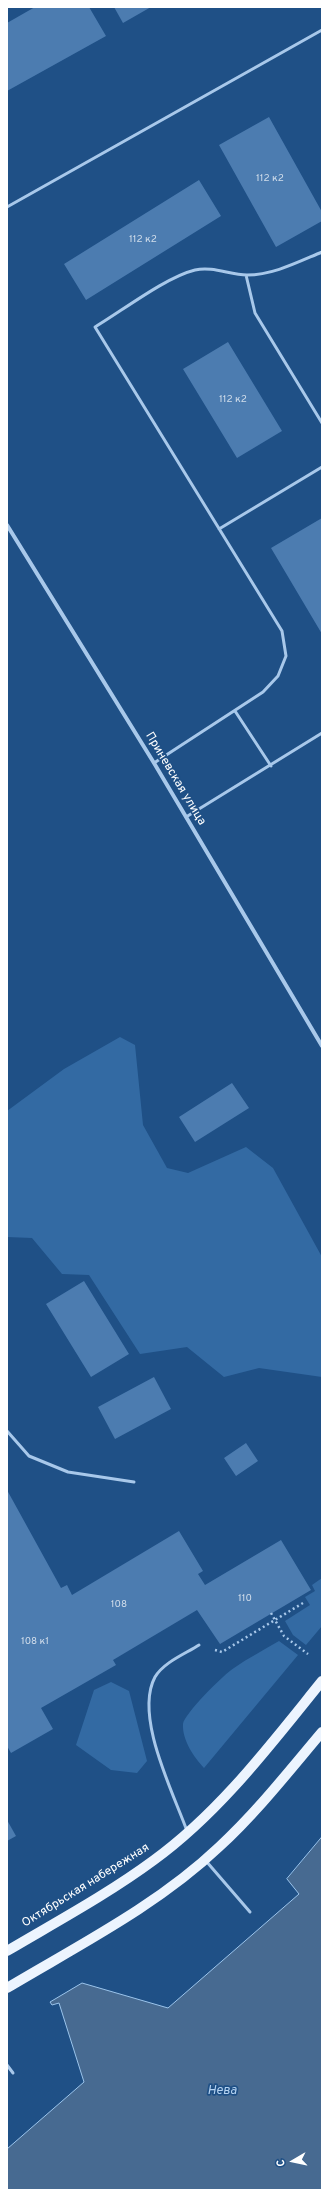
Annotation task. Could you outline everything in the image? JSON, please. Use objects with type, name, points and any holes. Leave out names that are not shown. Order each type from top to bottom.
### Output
[{"type":"main road","name":"Октябрьская набережная","points":[[7,1951],[102,1895],[154,1860],[187,1832],[251,1767],[322,1681]]},
{"type":"main road","points":[[7,1988],[120,1921],[173,1885],[205,1860],[219,1848],[283,1780],[322,1732]]},
{"type":"street","name":"Приневская улица","points":[[7,525],[154,763],[322,1046]]},
{"type":"lane","points":[[7,206],[322,30]]},
{"type":"lane","points":[[154,763],[263,692],[278,676],[286,656],[282,631],[95,327],[174,278],[196,270],[222,270],[246,275],[280,269],[322,252]]},
{"type":"lane","points":[[246,275],[256,313],[322,423]]},
{"type":"lane","points":[[219,530],[322,467]]},
{"type":"lane","points":[[236,711],[271,766]]},
{"type":"lane","points":[[186,817],[271,766],[322,733]]},
{"type":"lane","points":[[7,1431],[29,1456],[68,1472],[134,1482]]},
{"type":"lane","points":[[187,1832],[153,1740],[148,1706],[155,1677],[165,1666],[199,1645]]},
{"type":"lane","points":[[205,1860],[250,1912]]},
{"type":"lane","points":[[7,2065],[13,2073]]},
{"type":"path","points":[[199,1645],[222,1652],[303,1603]]},
{"type":"path","points":[[271,1613],[284,1636],[308,1654]]},
{"type":"shaded area","points":[[120,1037],[135,1045],[143,1125],[167,1168],[188,1173],[246,1147],[273,1168],[322,1257],[322,1377],[259,1368],[224,1377],[187,1347],[140,1354],[89,1275],[62,1274],[32,1238],[7,1237],[7,1111],[64,1069]]},
{"type":"shaded area","points":[[322,1578],[322,1626],[306,1645],[293,1635],[285,1621],[310,1605],[305,1597],[315,1591],[312,1585]]},
{"type":"shaded area","points":[[279,1641],[298,1655],[204,1768],[196,1759],[184,1736],[183,1724],[185,1719],[205,1694],[229,1672]]},
{"type":"shaded area","points":[[111,1682],[129,1691],[147,1761],[137,1773],[111,1770],[76,1745],[94,1690]]},
{"type":"water","name":"Нева","points":[[322,1837],[322,2190],[7,2190],[7,2149],[84,2082],[59,2003],[52,2005],[50,2002],[82,1983],[168,2008],[299,1894],[287,1879]]},
{"type":"building","points":[[35,7],[89,7],[106,36],[7,91],[7,23]]},
{"type":"building","points":[[114,7],[151,7],[123,23]]},
{"type":"building","points":[[269,117],[322,212],[322,221],[276,247],[219,145]]},
{"type":"building","points":[[199,180],[221,216],[86,300],[64,264]]},
{"type":"building","points":[[228,342],[282,431],[237,458],[183,369]]},
{"type":"building","points":[[322,518],[322,634],[271,548]]},
{"type":"building","points":[[232,1083],[249,1108],[195,1142],[179,1117]]},
{"type":"building","points":[[84,1281],[129,1354],[91,1377],[46,1304]]},
{"type":"building","points":[[154,1377],[171,1409],[115,1439],[98,1407]]},
{"type":"building","points":[[246,1443],[258,1461],[236,1476],[224,1458]]},
{"type":"building","points":[[7,1490],[61,1588],[67,1585],[72,1595],[179,1531],[203,1571],[198,1574],[205,1585],[281,1540],[311,1590],[220,1644],[197,1610],[113,1660],[116,1665],[41,1708],[53,1729],[11,1753],[7,1746]]},
{"type":"building","points":[[7,1820],[16,1836],[7,1841]]}]
